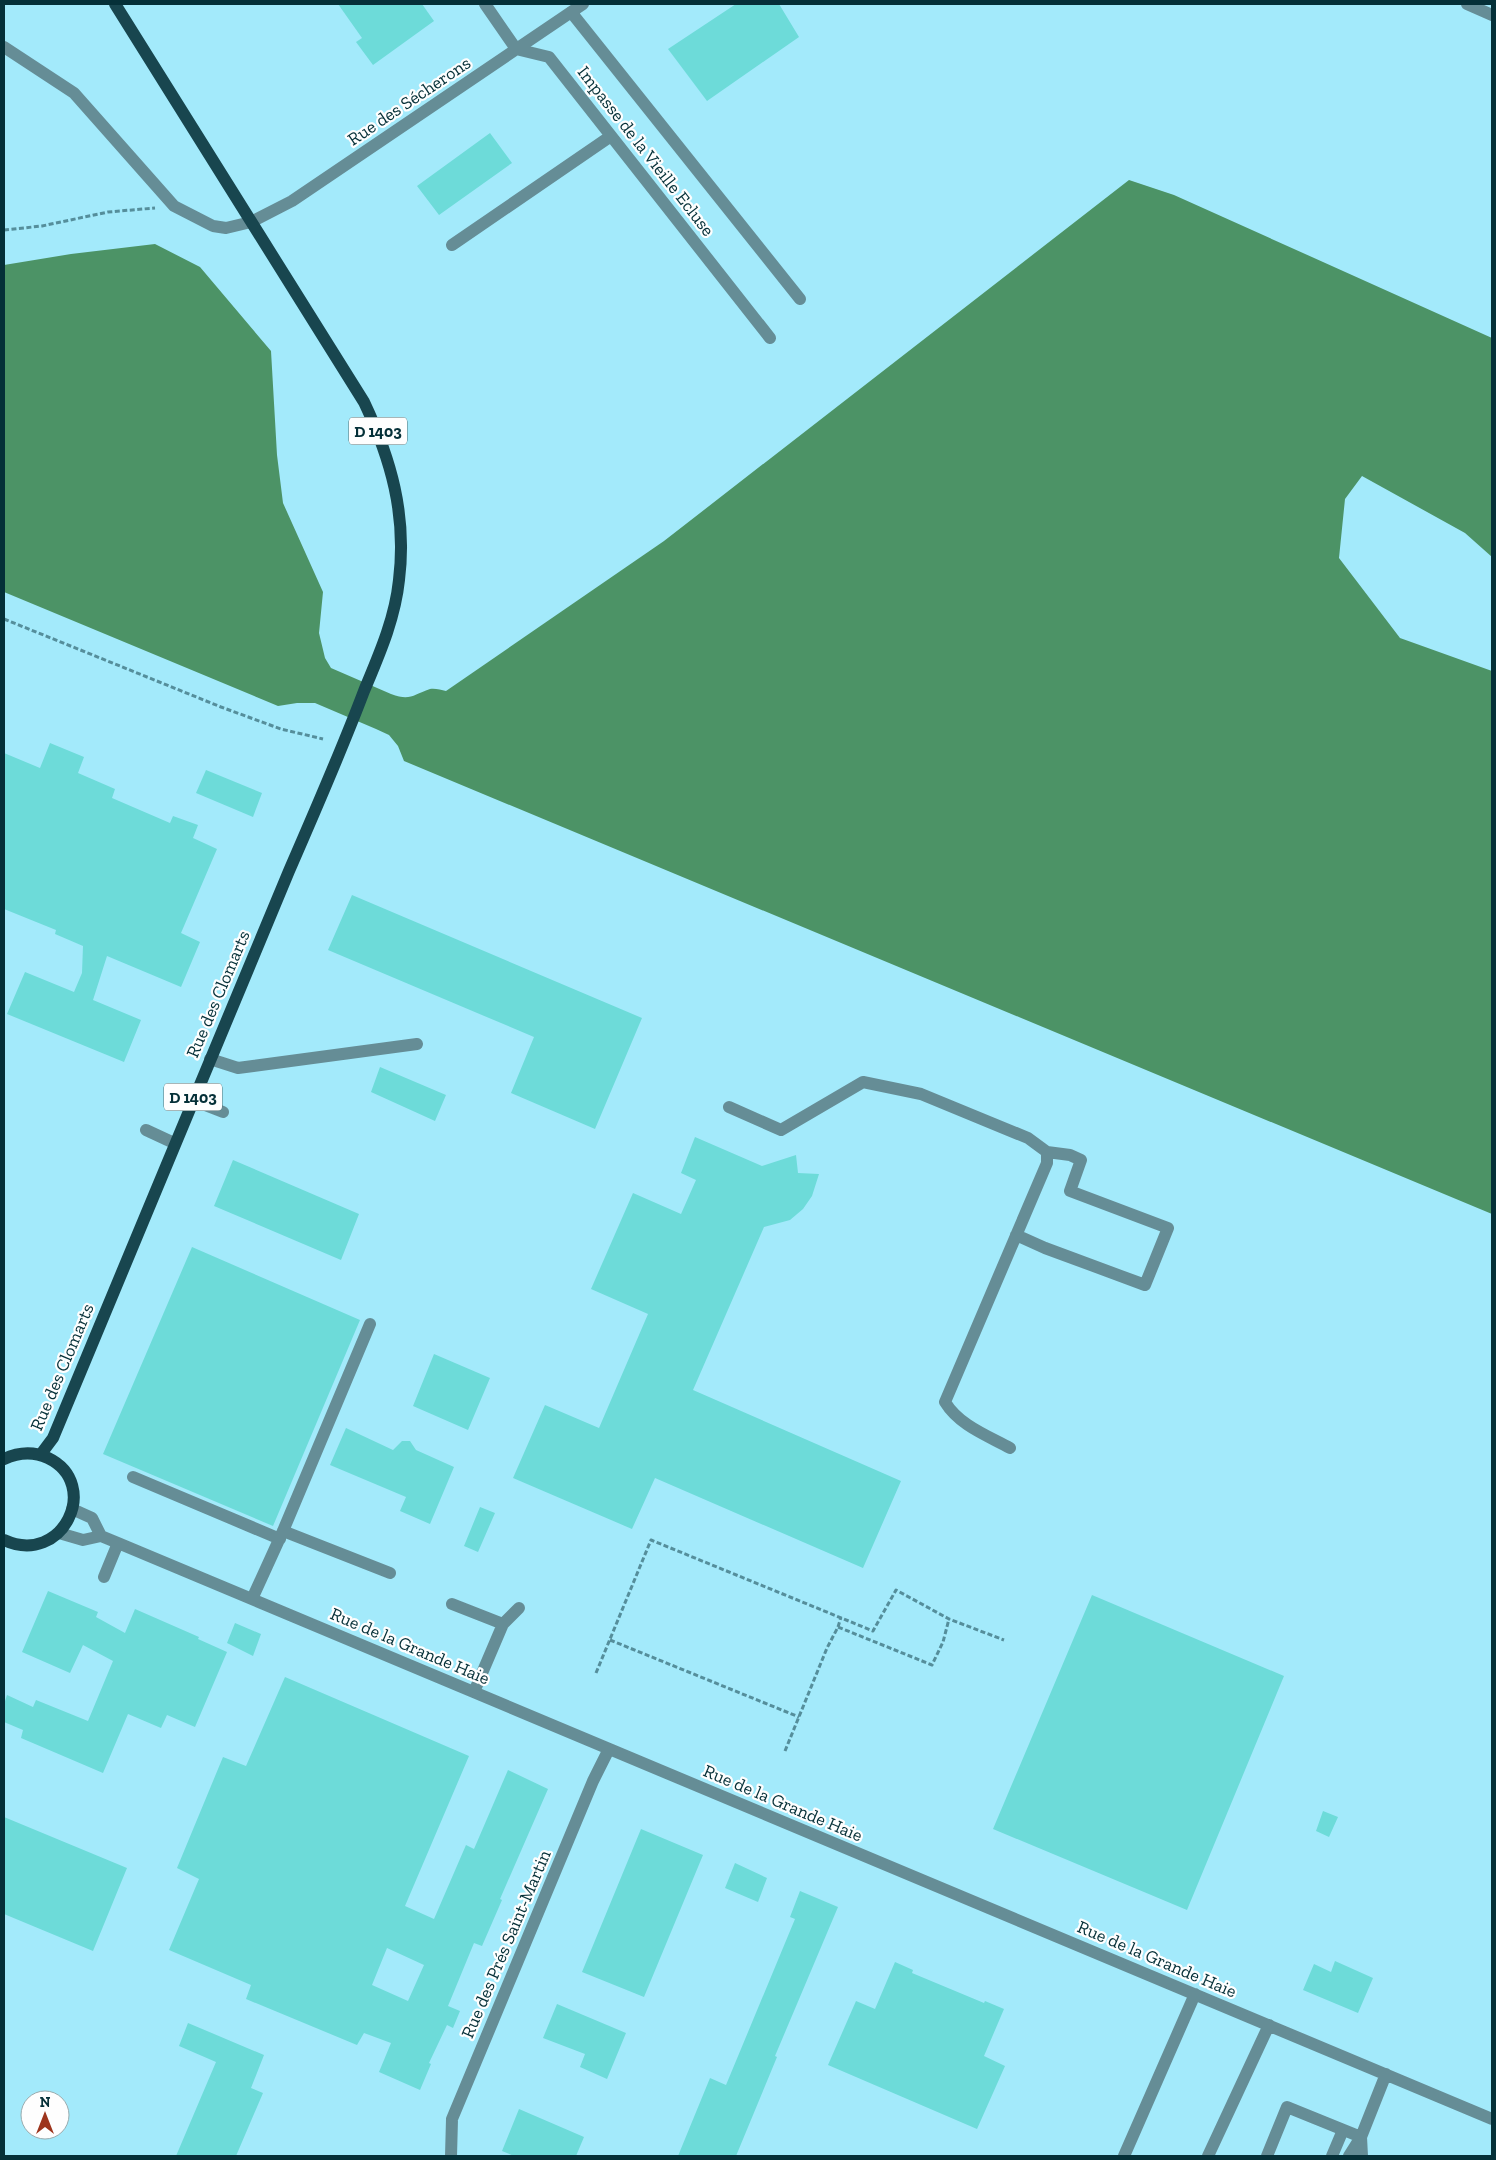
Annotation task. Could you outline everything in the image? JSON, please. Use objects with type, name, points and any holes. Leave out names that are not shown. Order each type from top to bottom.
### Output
[{"type":"main road","name":"D 1403","points":[[115,4],[251,222]]},
{"type":"main road","name":"Rue des Clomarts","points":[[41,1454],[52,1438],[174,1142],[346,739],[391,623],[400,579],[401,529],[394,478],[381,438],[364,402],[251,222]]},
{"type":"main road","points":[[4,1458],[13,1454],[27,1452],[41,1454],[54,1460],[64,1470],[70,1482],[73,1496],[72,1509],[67,1522],[58,1533],[46,1541],[33,1545],[18,1545],[4,1541]]},
{"type":"street","points":[[485,4],[516,49]]},
{"type":"street","name":"Rue des Sécherons","points":[[174,206],[213,226],[226,228],[251,222],[292,201],[583,4]]},
{"type":"street","points":[[1467,4],[1492,15]]},
{"type":"street","points":[[571,12],[800,298]]},
{"type":"street","points":[[4,47],[74,93],[174,206]]},
{"type":"street","name":"Impasse de la Vieille Ecluse","points":[[516,49],[549,57],[770,338]]},
{"type":"street","points":[[452,245],[611,136]]},
{"type":"street","points":[[210,1059],[238,1068],[417,1044]]},
{"type":"street","points":[[729,1108],[781,1130],[863,1082],[922,1094],[1028,1138],[1047,1152],[1070,1155],[1081,1160],[1070,1191],[1168,1228],[1145,1285],[1045,1248],[1016,1235]]},
{"type":"street","points":[[192,1100],[223,1112]]},
{"type":"street","points":[[146,1130],[174,1142]]},
{"type":"street","points":[[1010,1448],[961,1421],[945,1402],[1047,1163],[1047,1152]]},
{"type":"street","points":[[252,1600],[282,1535],[370,1324]]},
{"type":"street","points":[[133,1476],[282,1535],[390,1573]]},
{"type":"street","points":[[72,1509],[92,1518],[101,1536]]},
{"type":"street","name":"Rue de la Grande Haie","points":[[58,1533],[83,1540],[101,1536],[1492,2119]]},
{"type":"street","points":[[104,1577],[118,1543]]},
{"type":"street","points":[[452,1604],[503,1624]]},
{"type":"street","points":[[474,1692],[503,1624],[519,1608]]},
{"type":"street","name":"Rue des Prés Saint-Martin","points":[[452,2156],[452,2119],[593,1781],[609,1749]]},
{"type":"street","points":[[1124,2156],[1195,1994]]},
{"type":"street","points":[[1208,2156],[1269,2025]]},
{"type":"street","points":[[1349,2156],[1361,2136],[1386,2074]]},
{"type":"street","points":[[1267,2156],[1287,2107],[1361,2136]]},
{"type":"street","points":[[1332,2156],[1343,2130]]},
{"type":"street","points":[[1361,2136],[1362,2156]]},
{"type":"path","points":[[4,230],[42,226],[108,212],[174,206]]},
{"type":"path","points":[[4,619],[221,707],[281,729],[323,739]]},
{"type":"path","points":[[596,1673],[651,1540],[873,1630],[896,1590],[949,1620],[1004,1640]]},
{"type":"path","points":[[785,1751],[841,1618]]},
{"type":"path","points":[[838,1627],[932,1665],[943,1642],[949,1620]]},
{"type":"path","points":[[610,1640],[799,1717]]},
{"type":"shaded area","points":[[1129,180],[1174,195],[1492,338],[1492,557],[1465,533],[1362,476],[1345,499],[1339,558],[1400,638],[1492,671],[1492,1214],[404,761],[398,746],[389,735],[315,703],[278,706],[4,592],[4,265],[71,254],[155,244],[200,267],[271,351],[277,455],[283,503],[323,592],[319,633],[325,658],[331,668],[391,694],[407,697],[430,689],[446,691],[664,541]]},
{"type":"building","points":[[338,4],[422,4],[434,21],[373,65],[356,42],[362,38]]},
{"type":"building","points":[[736,4],[779,4],[799,37],[707,101],[668,49]]},
{"type":"building","points":[[490,133],[512,163],[439,215],[417,186]]},
{"type":"building","points":[[50,743],[84,757],[78,773],[115,789],[112,798],[170,823],[173,816],[198,825],[193,838],[217,849],[181,933],[200,942],[181,987],[107,956],[93,1000],[141,1020],[124,1062],[7,1014],[25,972],[74,992],[82,973],[83,946],[55,934],[56,930],[4,909],[4,753],[40,768]]},
{"type":"building","points":[[206,770],[262,793],[253,817],[196,793]]},
{"type":"building","points":[[352,895],[642,1018],[595,1129],[511,1093],[534,1037],[328,950]]},
{"type":"building","points":[[380,1067],[446,1095],[435,1121],[371,1092]]},
{"type":"building","points":[[695,1137],[762,1166],[796,1155],[798,1173],[819,1174],[812,1196],[803,1209],[790,1220],[764,1227],[693,1390],[901,1481],[863,1568],[655,1478],[632,1529],[513,1478],[545,1405],[599,1428],[648,1314],[591,1289],[633,1193],[681,1214],[696,1180],[681,1173]]},
{"type":"building","points":[[233,1160],[359,1214],[341,1260],[214,1206]]},
{"type":"building","points":[[192,1247],[360,1320],[273,1526],[103,1454]]},
{"type":"building","points":[[434,1354],[490,1378],[468,1430],[413,1406]]},
{"type":"building","points":[[346,1428],[393,1450],[402,1441],[410,1441],[416,1450],[454,1467],[430,1524],[400,1511],[406,1497],[330,1465]]},
{"type":"building","points":[[480,1507],[495,1513],[478,1552],[464,1546]]},
{"type":"building","points":[[48,1591],[98,1612],[96,1617],[125,1633],[135,1609],[199,1637],[198,1639],[227,1652],[195,1727],[167,1715],[161,1728],[128,1714],[103,1773],[21,1738],[23,1730],[4,1722],[4,1704],[7,1695],[33,1707],[36,1700],[88,1721],[113,1661],[83,1645],[70,1673],[22,1652]]},
{"type":"building","points":[[1092,1595],[1284,1676],[1187,1910],[993,1829]]},
{"type":"building","points":[[235,1623],[261,1634],[253,1656],[227,1643]]},
{"type":"building","points":[[285,1677],[469,1756],[405,1906],[434,1919],[466,1845],[474,1849],[508,1770],[548,1789],[500,1899],[502,1900],[482,1946],[474,1943],[448,2006],[460,2011],[453,2028],[447,2025],[429,2063],[431,2064],[420,2090],[379,2072],[391,2043],[364,2033],[357,2045],[246,1999],[251,1985],[169,1950],[199,1879],[177,1868],[223,1757],[246,1766]],"holes":[[[387,1948],[424,1965],[408,2001],[372,1985]]]},
{"type":"building","points":[[1323,1811],[1338,1817],[1329,1837],[1316,1831]]},
{"type":"building","points":[[4,1817],[127,1868],[93,1951],[4,1914]]},
{"type":"building","points":[[641,1829],[703,1855],[644,1997],[582,1972]]},
{"type":"building","points":[[735,1863],[767,1878],[758,1902],[725,1888]]},
{"type":"building","points":[[800,1891],[838,1907],[775,2056],[777,2057],[736,2156],[678,2156],[710,2078],[726,2085],[795,1919],[790,1917]]},
{"type":"building","points":[[1335,1961],[1373,1978],[1358,2013],[1303,1990],[1314,1964],[1331,1972]]},
{"type":"building","points":[[895,1962],[913,1970],[912,1973],[984,2003],[985,2001],[1004,2009],[984,2056],[1005,2066],[977,2129],[828,2065],[856,2001],[875,2009]]},
{"type":"building","points":[[557,2004],[626,2033],[607,2079],[580,2067],[585,2054],[543,2038]]},
{"type":"building","points":[[188,2023],[264,2055],[251,2088],[263,2093],[236,2156],[176,2156],[216,2062],[179,2046]]},
{"type":"building","points":[[519,2109],[584,2137],[576,2156],[514,2156],[502,2151]]}]
